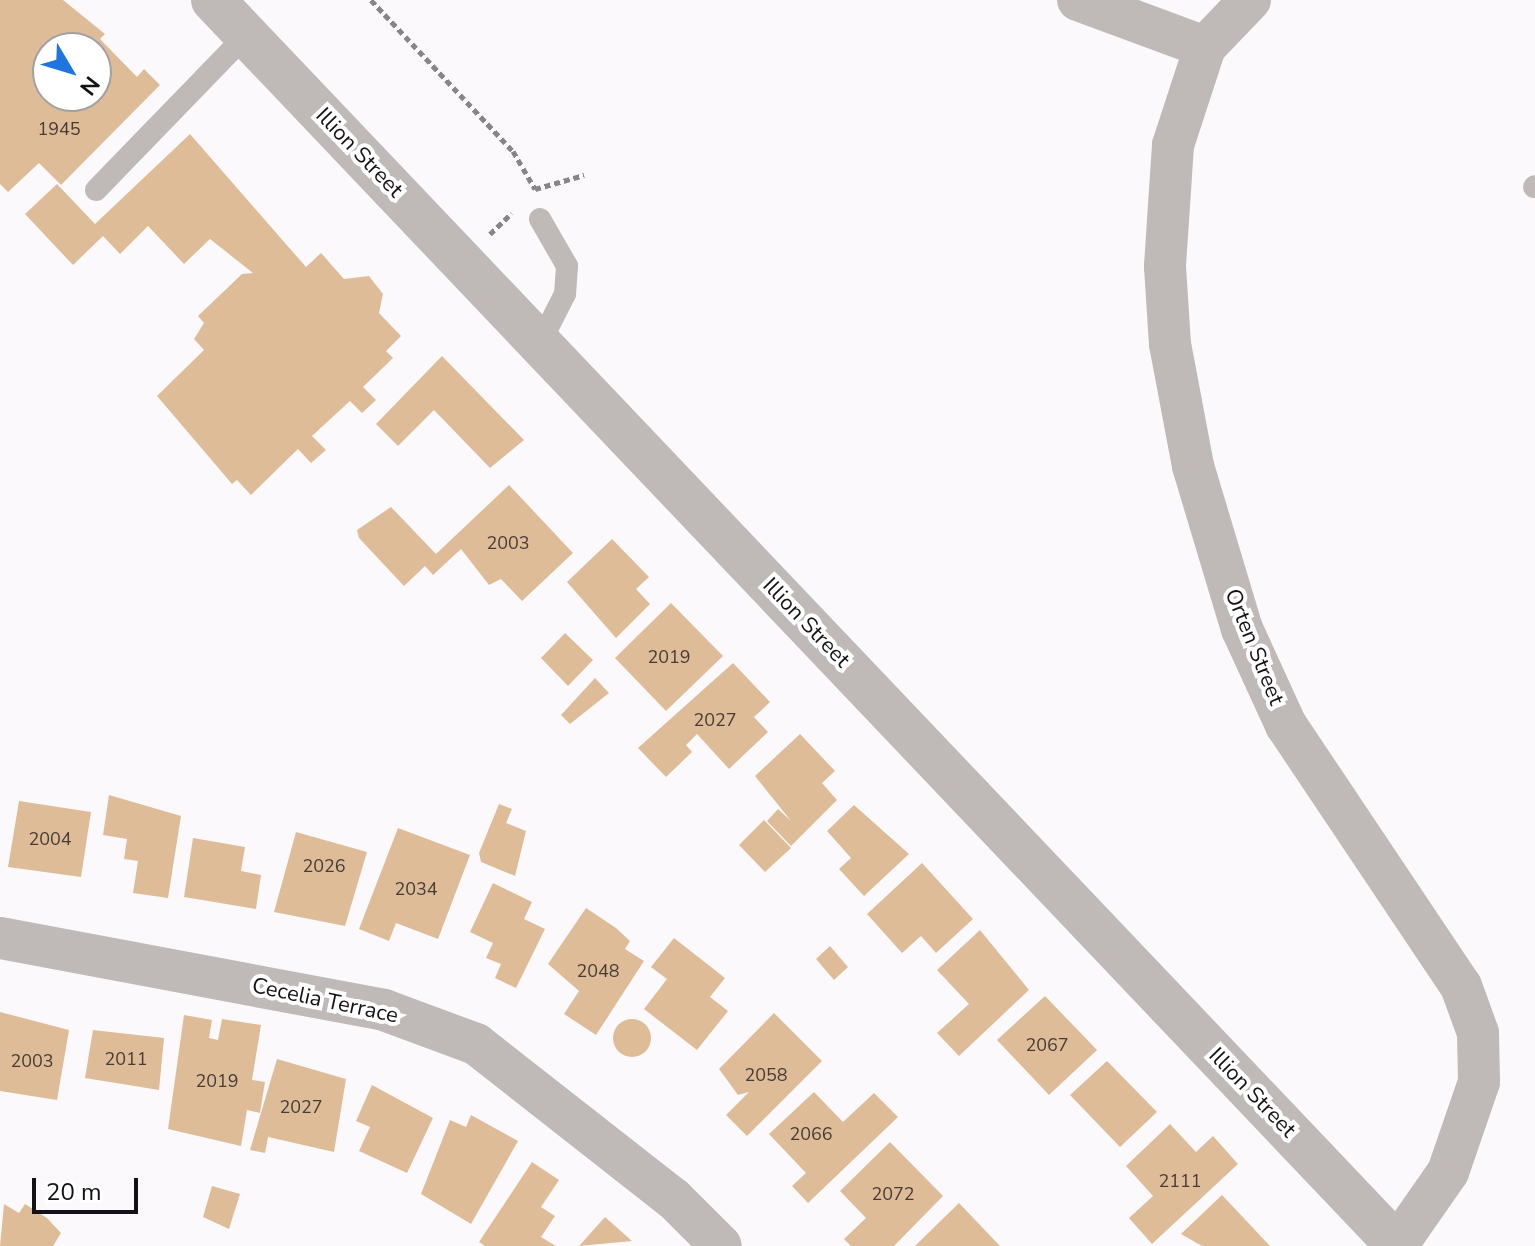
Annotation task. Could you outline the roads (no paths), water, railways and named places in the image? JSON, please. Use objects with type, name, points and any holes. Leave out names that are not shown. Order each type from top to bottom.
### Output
[{"type":"street","name":"Illion Street","points":[[213,0],[1398,1246]]},
{"type":"street","points":[[1078,0],[1205,47]]},
{"type":"street","name":"Orten Street","points":[[1250,0],[1205,47],[1173,145],[1165,267],[1193,466],[1242,629],[1286,725],[1461,986],[1478,1033],[1479,1082],[1448,1172],[1398,1246]]},
{"type":"street","name":"Cecelia Terrace","points":[[0,938],[384,1010],[476,1044],[674,1199],[721,1246]]},
{"type":"lane","points":[[96,190],[246,35]]},
{"type":"lane","points":[[540,219],[567,266],[565,294],[540,343]]}]
